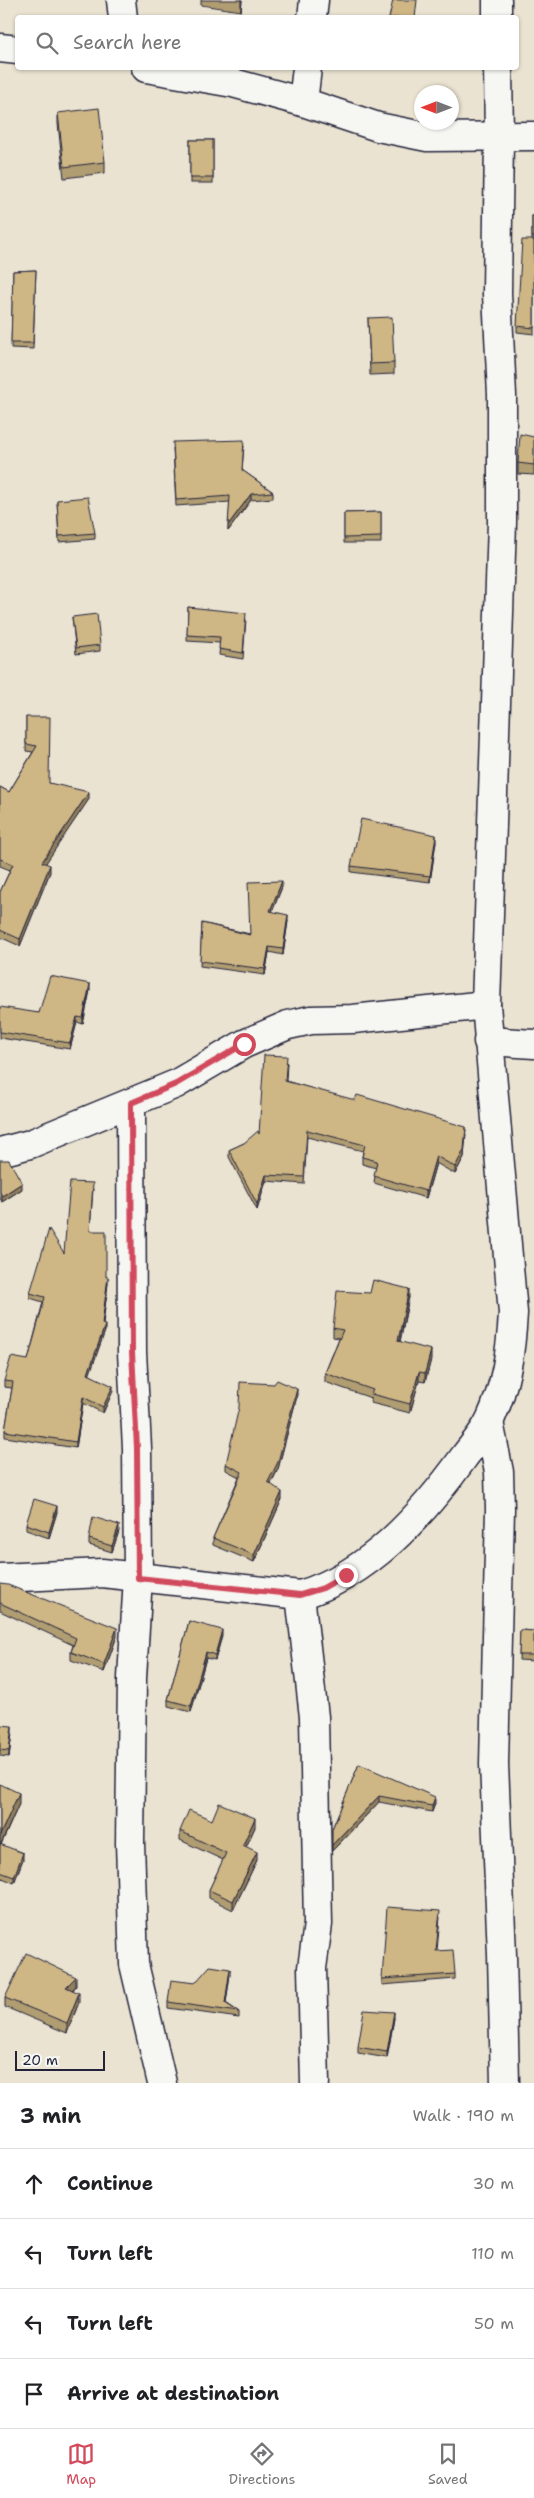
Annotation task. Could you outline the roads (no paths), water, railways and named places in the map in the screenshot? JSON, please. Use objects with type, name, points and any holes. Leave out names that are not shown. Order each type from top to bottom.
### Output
[{"type":"street","points":[[121,0],[123,15]]},
{"type":"street","points":[[312,15],[314,0]]},
{"type":"street","points":[[497,0],[497,15]]},
{"type":"street","points":[[0,48],[15,50]]},
{"type":"street","points":[[158,70],[233,83],[303,102],[378,126],[427,137],[500,138],[534,136]]},
{"type":"street","points":[[303,102],[307,70]]},
{"type":"street","points":[[0,1578],[102,1573],[300,1595],[323,1588],[370,1559],[404,1528],[446,1481],[489,1422],[502,1391],[511,1351],[513,1313],[486,1006],[502,522],[502,395],[497,294],[500,138],[498,70]]},
{"type":"street","points":[[0,1152],[30,1144],[176,1084],[244,1044],[288,1025],[311,1020],[353,1019],[486,1006]]},
{"type":"street","points":[[488,1041],[534,1044]]},
{"type":"street","points":[[131,1103],[132,1352],[137,1448],[138,1578],[132,1678],[130,1842],[134,1964],[162,2083]]},
{"type":"street","points":[[489,1422],[499,1472],[500,1509],[494,1764],[505,2083]]},
{"type":"street","points":[[300,1595],[314,1717],[318,1924],[312,1968],[315,2083]]}]
